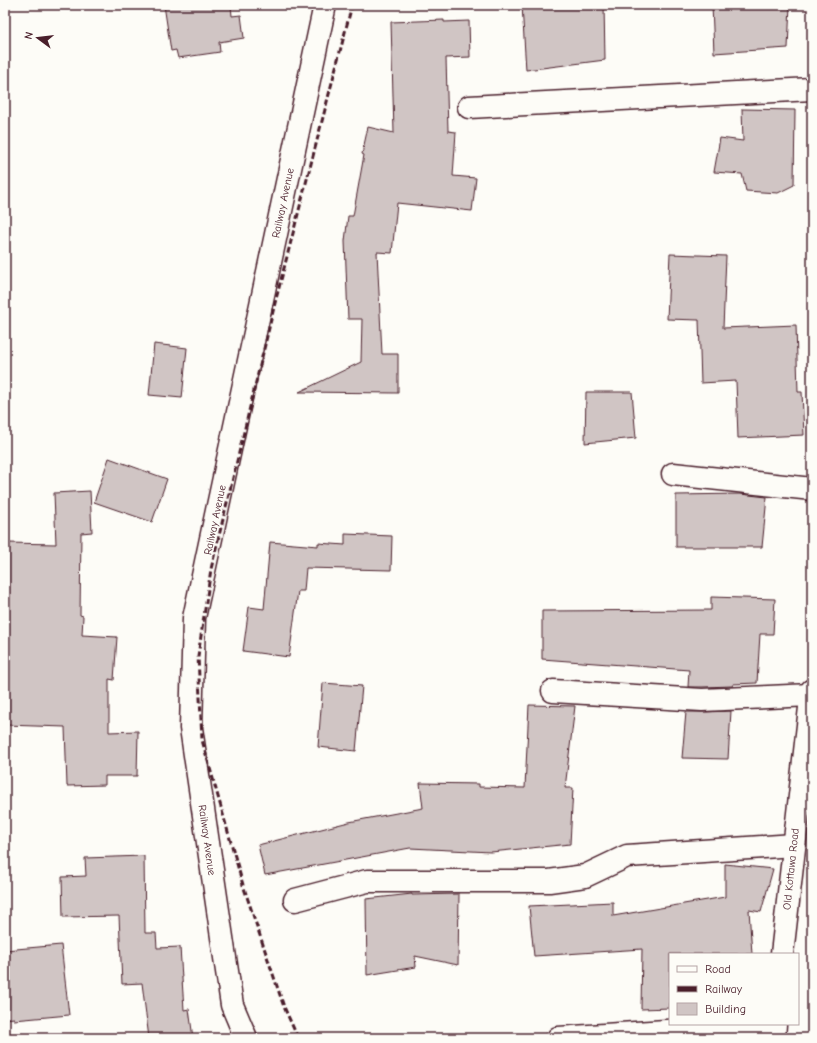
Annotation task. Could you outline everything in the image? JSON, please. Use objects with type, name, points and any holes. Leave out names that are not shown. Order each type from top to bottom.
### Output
[{"type":"street","name":"Railway Avenue","points":[[246,1038],[232,1005],[191,728],[194,618],[326,5]]},
{"type":"street","points":[[469,107],[812,89]]},
{"type":"street","points":[[673,474],[812,489]]},
{"type":"street","name":"Old Kottawa Road","points":[[782,953],[812,690]]},
{"type":"street","points":[[553,691],[702,700],[812,695]]},
{"type":"street","points":[[295,900],[367,881],[549,881],[585,876],[626,856],[794,845]]},
{"type":"street","points":[[558,1038],[759,1025]]},
{"type":"street","points":[[774,1025],[774,1038]]},
{"type":"building","points":[[164,5],[231,5],[232,16],[241,15],[244,38],[219,42],[220,52],[178,58],[176,50],[171,51]]},
{"type":"building","points":[[522,5],[604,5],[605,60],[526,70]]},
{"type":"building","points":[[712,5],[790,5],[788,48],[714,53]]},
{"type":"building","points":[[444,20],[444,22],[469,21],[470,57],[446,58],[448,131],[456,132],[453,176],[476,178],[472,211],[397,203],[392,253],[377,252],[382,354],[398,354],[398,393],[299,392],[361,362],[362,319],[348,319],[345,241],[348,216],[353,216],[364,155],[362,154],[368,127],[394,133],[391,22]]},
{"type":"building","points":[[742,109],[795,110],[794,185],[778,193],[746,191],[742,174],[714,172],[720,138],[743,141]]},
{"type":"building","points":[[670,254],[726,256],[723,328],[796,325],[798,392],[802,392],[804,435],[738,438],[736,381],[701,383],[699,320],[667,319]]},
{"type":"building","points":[[154,344],[187,348],[182,398],[149,395]]},
{"type":"building","points":[[586,392],[632,392],[636,438],[585,443]]},
{"type":"building","points":[[109,458],[167,479],[152,522],[94,502]]},
{"type":"building","points":[[90,491],[92,532],[81,533],[80,615],[83,616],[82,635],[117,637],[114,680],[109,679],[109,732],[138,731],[137,776],[105,776],[105,785],[67,786],[65,727],[5,725],[5,596],[7,596],[7,543],[56,544],[54,493]]},
{"type":"building","points":[[740,494],[767,497],[762,547],[676,547],[676,495]]},
{"type":"building","points":[[345,534],[392,536],[391,570],[306,568],[304,591],[298,591],[289,657],[243,651],[249,607],[264,609],[270,542],[318,546],[318,543],[345,545]]},
{"type":"building","points":[[711,597],[775,599],[773,634],[760,634],[757,683],[733,684],[733,686],[688,687],[689,670],[542,659],[542,611],[711,610]]},
{"type":"building","points":[[323,683],[362,686],[356,751],[318,747]]},
{"type":"building","points":[[529,705],[575,706],[565,788],[573,788],[570,844],[491,852],[410,848],[265,875],[258,845],[349,822],[423,808],[420,783],[479,784],[479,787],[525,788]]},
{"type":"building","points":[[731,711],[728,759],[682,758],[686,712]]},
{"type":"building","points":[[144,856],[145,933],[156,933],[157,948],[180,947],[184,1010],[189,1009],[193,1038],[149,1038],[142,983],[122,984],[119,916],[63,917],[62,877],[86,876],[85,858]]},
{"type":"building","points":[[725,864],[773,869],[761,912],[749,910],[752,953],[669,953],[669,1008],[641,1009],[642,949],[534,956],[529,906],[613,902],[613,916],[725,897]]},
{"type":"building","points":[[412,894],[459,894],[458,965],[415,956],[416,967],[367,975],[366,899]]},
{"type":"building","points":[[61,945],[69,1015],[14,1020],[14,1018],[5,1019],[5,950]]},
{"type":"railway","points":[[298,1038],[284,1007],[243,885],[202,740],[198,656],[211,569],[275,303],[352,5]]}]
